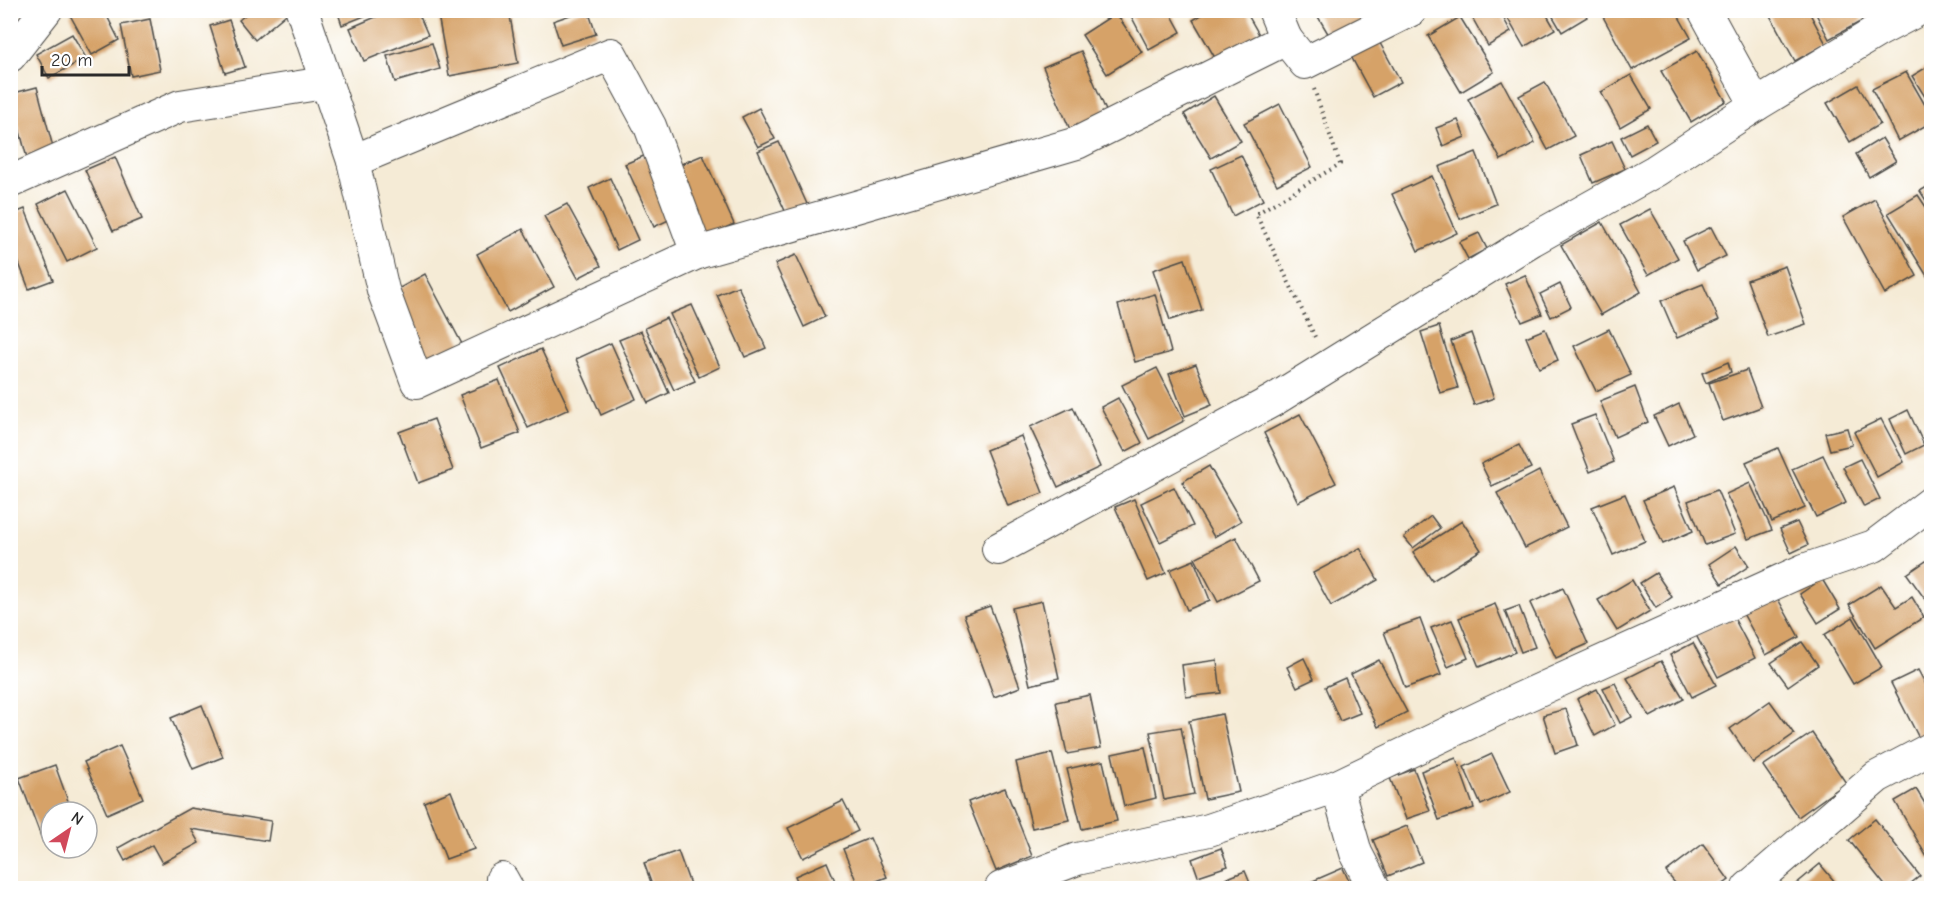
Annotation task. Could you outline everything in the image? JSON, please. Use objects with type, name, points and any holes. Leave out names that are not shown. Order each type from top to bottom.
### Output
[{"type":"street","points":[[10,56],[46,10]]},
{"type":"street","points":[[302,10],[324,83],[352,161],[382,290],[417,382],[697,253],[1077,143],[1296,51],[1411,10]]},
{"type":"street","points":[[1274,10],[1296,51]]},
{"type":"street","points":[[1704,10],[1756,105]]},
{"type":"street","points":[[998,549],[1272,401],[1328,364],[1532,240],[1655,171],[1756,105],[1917,10]]},
{"type":"street","points":[[352,161],[611,54],[650,126],[697,253]]},
{"type":"street","points":[[10,182],[180,106],[324,83]]},
{"type":"street","points":[[1001,888],[1077,859],[1209,830],[1336,786],[1519,699],[1804,570],[1874,546],[1932,502]]},
{"type":"street","points":[[1748,888],[1877,777],[1932,748]]},
{"type":"street","points":[[1336,786],[1356,853],[1374,888]]},
{"type":"path","points":[[1296,51],[1340,164],[1256,214],[1328,364]]},
{"type":"building","points":[[78,10],[104,10],[119,40],[92,55],[70,15]]},
{"type":"building","points":[[251,10],[291,10],[255,40],[239,20]]},
{"type":"building","points":[[337,10],[377,10],[377,11],[342,25]]},
{"type":"building","points":[[392,10],[417,10],[428,35],[364,61],[350,28]]},
{"type":"building","points":[[463,10],[509,10],[518,63],[449,76],[438,15]]},
{"type":"building","points":[[588,10],[596,34],[561,45],[553,21]]},
{"type":"building","points":[[1128,10],[1169,10],[1181,32],[1149,50]]},
{"type":"building","points":[[1210,10],[1245,10],[1261,38],[1218,63],[1193,20]]},
{"type":"building","points":[[1314,10],[1358,10],[1365,23],[1333,42]]},
{"type":"building","points":[[1468,10],[1499,10],[1511,32],[1488,46]]},
{"type":"building","points":[[1503,10],[1544,10],[1555,29],[1524,47]]},
{"type":"building","points":[[1549,10],[1583,10],[1587,17],[1562,32]]},
{"type":"building","points":[[1605,10],[1675,10],[1691,38],[1632,70],[1601,13]]},
{"type":"building","points":[[1767,10],[1808,10],[1826,44],[1795,61]]},
{"type":"building","points":[[1814,10],[1856,10],[1862,21],[1829,39]]},
{"type":"building","points":[[1862,10],[1895,10],[1870,24]]},
{"type":"building","points":[[1116,13],[1142,52],[1107,74],[1082,35]]},
{"type":"building","points":[[1460,17],[1494,72],[1461,92],[1428,36]]},
{"type":"building","points":[[150,19],[160,70],[131,76],[121,25]]},
{"type":"building","points":[[229,20],[245,67],[225,73],[210,26]]},
{"type":"building","points":[[1374,32],[1401,82],[1373,97],[1346,47]]},
{"type":"building","points":[[72,34],[86,58],[49,78],[36,54]]},
{"type":"building","points":[[432,43],[440,69],[395,82],[387,56]]},
{"type":"building","points":[[1081,51],[1109,118],[1072,134],[1043,67]]},
{"type":"building","points":[[1697,51],[1726,101],[1691,122],[1661,71]]},
{"type":"building","points":[[1932,64],[1932,108],[1912,76]]},
{"type":"building","points":[[1906,72],[1932,117],[1932,122],[1898,141],[1872,89]]},
{"type":"building","points":[[1631,75],[1651,109],[1620,127],[1601,92]]},
{"type":"building","points":[[1502,81],[1535,143],[1501,160],[1468,99]]},
{"type":"building","points":[[1545,82],[1574,136],[1548,150],[1519,96]]},
{"type":"building","points":[[1858,85],[1880,124],[1850,142],[1827,103]]},
{"type":"building","points":[[37,87],[54,151],[27,158],[10,94]]},
{"type":"building","points":[[1214,96],[1241,141],[1211,158],[1184,114]]},
{"type":"building","points":[[1280,104],[1312,167],[1277,185],[1244,123]]},
{"type":"building","points":[[759,108],[775,139],[758,147],[742,117]]},
{"type":"building","points":[[1458,120],[1465,137],[1443,146],[1436,128]]},
{"type":"building","points":[[1647,124],[1656,141],[1630,155],[1621,137]]},
{"type":"building","points":[[1882,138],[1896,161],[1869,177],[1856,154]]},
{"type":"building","points":[[1612,141],[1625,169],[1593,183],[1581,155]]},
{"type":"building","points":[[779,142],[807,204],[786,213],[758,151]]},
{"type":"building","points":[[1476,152],[1496,204],[1460,219],[1439,167]]},
{"type":"building","points":[[646,155],[675,217],[654,227],[625,164]]},
{"type":"building","points":[[703,155],[734,224],[702,238],[672,168]]},
{"type":"building","points":[[1241,155],[1263,200],[1233,216],[1211,169]]},
{"type":"building","points":[[115,157],[142,219],[113,231],[85,170]]},
{"type":"building","points":[[1432,176],[1457,233],[1418,251],[1392,194]]},
{"type":"building","points":[[610,178],[638,240],[617,250],[589,188]]},
{"type":"building","points":[[1932,184],[1932,210],[1920,191]]},
{"type":"building","points":[[68,189],[97,247],[67,262],[38,204]]},
{"type":"building","points":[[1918,195],[1932,216],[1932,284],[1888,213]]},
{"type":"building","points":[[1875,199],[1917,276],[1885,294],[1843,217]]},
{"type":"building","points":[[567,204],[601,266],[578,278],[544,216]]},
{"type":"building","points":[[25,209],[53,280],[29,289],[10,240],[10,215]]},
{"type":"building","points":[[1650,209],[1678,258],[1648,275],[1620,225]]},
{"type":"building","points":[[1602,222],[1641,292],[1601,315],[1561,245]]},
{"type":"building","points":[[1711,227],[1726,256],[1697,270],[1683,241]]},
{"type":"building","points":[[523,229],[554,287],[508,312],[477,254]]},
{"type":"building","points":[[1479,233],[1487,249],[1468,259],[1459,242]]},
{"type":"building","points":[[796,255],[825,317],[804,327],[775,264]]},
{"type":"building","points":[[1185,259],[1202,310],[1170,320],[1153,270]]},
{"type":"building","points":[[1785,266],[1806,324],[1768,337],[1747,280]]},
{"type":"building","points":[[425,274],[463,346],[425,366],[387,295]]},
{"type":"building","points":[[1525,275],[1542,314],[1522,322],[1505,284]]},
{"type":"building","points":[[1560,284],[1571,307],[1551,317],[1540,294]]},
{"type":"building","points":[[1703,284],[1719,320],[1677,338],[1661,301]]},
{"type":"building","points":[[738,286],[766,348],[745,357],[717,295]]},
{"type":"building","points":[[1155,294],[1171,352],[1135,362],[1118,305]]},
{"type":"building","points":[[692,305],[720,367],[699,377],[670,314]]},
{"type":"building","points":[[666,318],[695,381],[674,390],[645,328]]},
{"type":"building","points":[[1439,326],[1458,388],[1440,393],[1421,332]]},
{"type":"building","points":[[1545,329],[1558,360],[1539,368],[1526,337]]},
{"type":"building","points":[[1609,329],[1631,375],[1596,391],[1574,346]]},
{"type":"building","points":[[641,331],[669,393],[648,403],[619,340]]},
{"type":"building","points":[[1471,333],[1494,398],[1474,405],[1451,341]]},
{"type":"building","points":[[611,343],[636,399],[601,415],[576,359]]},
{"type":"building","points":[[541,349],[569,409],[528,428],[500,368]]},
{"type":"building","points":[[1728,362],[1731,372],[1706,383],[1702,373]]},
{"type":"building","points":[[1196,364],[1212,405],[1185,416],[1169,374]]},
{"type":"building","points":[[1157,368],[1184,421],[1149,439],[1122,385]]},
{"type":"building","points":[[1747,370],[1761,407],[1723,421],[1709,383]]},
{"type":"building","points":[[499,380],[520,433],[481,448],[460,395]]},
{"type":"building","points":[[1635,387],[1648,422],[1615,437],[1600,401]]},
{"type":"building","points":[[1118,398],[1142,443],[1125,452],[1101,407]]},
{"type":"building","points":[[1679,404],[1693,434],[1668,446],[1654,416]]},
{"type":"building","points":[[1073,407],[1100,467],[1058,487],[1030,427]]},
{"type":"building","points":[[1908,410],[1924,445],[1906,454],[1890,419]]},
{"type":"building","points":[[1300,414],[1336,483],[1298,502],[1264,433]]},
{"type":"building","points":[[1595,415],[1614,462],[1590,472],[1571,424]]},
{"type":"building","points":[[434,419],[453,470],[418,483],[399,432]]},
{"type":"building","points":[[1881,419],[1904,462],[1877,477],[1854,432]]},
{"type":"building","points":[[1847,428],[1852,445],[1830,450],[1825,433]]},
{"type":"building","points":[[1021,436],[1043,493],[1008,506],[986,450]]},
{"type":"building","points":[[1519,445],[1531,468],[1492,486],[1481,464]]},
{"type":"building","points":[[1778,448],[1805,508],[1772,522],[1746,462]]},
{"type":"building","points":[[1823,455],[1846,503],[1816,517],[1792,469]]},
{"type":"building","points":[[1860,459],[1880,499],[1864,507],[1843,467]]},
{"type":"building","points":[[1209,466],[1241,521],[1214,537],[1182,482]]},
{"type":"building","points":[[1539,471],[1567,527],[1525,548],[1497,493]]},
{"type":"building","points":[[1750,483],[1772,530],[1748,539],[1726,494]]},
{"type":"building","points":[[1174,487],[1193,526],[1160,542],[1141,503]]},
{"type":"building","points":[[1674,487],[1693,531],[1663,544],[1643,500]]},
{"type":"building","points":[[1717,490],[1735,534],[1705,545],[1688,501]]},
{"type":"building","points":[[1625,494],[1645,541],[1613,555],[1592,507]]},
{"type":"building","points":[[1134,499],[1166,573],[1148,581],[1115,507]]},
{"type":"building","points":[[1431,516],[1440,528],[1413,548],[1404,537]]},
{"type":"building","points":[[1462,521],[1481,550],[1432,581],[1413,552]]},
{"type":"building","points":[[1797,522],[1808,545],[1791,553],[1780,529]]},
{"type":"building","points":[[1236,537],[1259,581],[1218,602],[1195,558]]},
{"type":"building","points":[[1736,546],[1749,566],[1722,584],[1709,564]]},
{"type":"building","points":[[1360,548],[1378,580],[1331,606],[1313,573]]},
{"type":"building","points":[[1932,557],[1932,609],[1907,574]]},
{"type":"building","points":[[1194,560],[1210,600],[1187,610],[1170,570]]},
{"type":"building","points":[[1656,573],[1672,597],[1656,608],[1640,583]]},
{"type":"building","points":[[1822,579],[1840,609],[1818,623],[1800,594]]},
{"type":"building","points":[[1632,580],[1650,611],[1617,631],[1598,600]]},
{"type":"building","points":[[1881,585],[1896,607],[1912,597],[1924,617],[1875,648],[1849,605]]},
{"type":"building","points":[[1563,588],[1588,644],[1556,658],[1530,603]]},
{"type":"building","points":[[1773,590],[1799,637],[1766,655],[1740,608]]},
{"type":"building","points":[[1042,601],[1059,678],[1030,685],[1012,608]]},
{"type":"building","points":[[1495,604],[1515,652],[1479,667],[1459,618]]},
{"type":"building","points":[[990,606],[1020,687],[994,697],[964,615]]},
{"type":"building","points":[[1519,606],[1535,647],[1521,652],[1505,611]]},
{"type":"building","points":[[1733,616],[1755,658],[1718,677],[1696,635]]},
{"type":"building","points":[[1853,617],[1882,667],[1853,684],[1824,635]]},
{"type":"building","points":[[1420,619],[1441,675],[1405,688],[1384,632]]},
{"type":"building","points":[[1452,620],[1468,658],[1448,667],[1431,628]]},
{"type":"building","points":[[1802,642],[1818,665],[1788,686],[1771,663]]},
{"type":"building","points":[[1693,643],[1716,685],[1692,697],[1670,655]]},
{"type":"building","points":[[1304,658],[1314,679],[1297,687],[1287,667]]},
{"type":"building","points":[[1217,660],[1221,693],[1186,697],[1182,665]]},
{"type":"building","points":[[1379,660],[1407,712],[1378,727],[1351,674]]},
{"type":"building","points":[[1661,661],[1684,699],[1650,717],[1627,678]]},
{"type":"building","points":[[1918,670],[1932,696],[1932,734],[1920,740],[1891,683]]},
{"type":"building","points":[[1345,678],[1360,713],[1340,721],[1325,687]]},
{"type":"building","points":[[1615,683],[1632,717],[1620,723],[1603,688]]},
{"type":"building","points":[[1597,689],[1615,725],[1595,736],[1577,699]]},
{"type":"building","points":[[1090,695],[1101,748],[1067,754],[1056,702]]},
{"type":"building","points":[[1770,701],[1794,734],[1753,763],[1730,729]]},
{"type":"building","points":[[202,705],[223,757],[193,769],[171,718]]},
{"type":"building","points":[[1566,709],[1578,745],[1555,753],[1543,715]]},
{"type":"building","points":[[1222,714],[1239,792],[1205,799],[1189,721]]},
{"type":"building","points":[[1181,727],[1194,794],[1164,800],[1150,732]]},
{"type":"building","points":[[1812,733],[1846,783],[1798,817],[1763,766]]},
{"type":"building","points":[[120,746],[143,798],[107,814],[84,762]]},
{"type":"building","points":[[1145,747],[1156,798],[1124,806],[1112,754]]},
{"type":"building","points":[[1052,753],[1069,820],[1032,828],[1016,762]]},
{"type":"building","points":[[1492,754],[1510,792],[1481,805],[1464,767]]},
{"type":"building","points":[[1456,758],[1474,808],[1439,820],[1421,771]]},
{"type":"building","points":[[1103,761],[1117,821],[1082,829],[1067,769]]},
{"type":"building","points":[[55,765],[68,800],[39,800],[39,831],[19,778]]},
{"type":"building","points":[[1414,769],[1430,811],[1406,819],[1390,778]]},
{"type":"building","points":[[1005,788],[1032,856],[996,871],[968,802]]},
{"type":"building","points":[[1916,789],[1932,815],[1932,857],[1928,859],[1895,801]]},
{"type":"building","points":[[451,791],[474,849],[446,859],[424,802]]},
{"type":"building","points":[[843,801],[858,831],[803,858],[788,828]]},
{"type":"building","points":[[190,808],[271,821],[268,841],[191,829],[199,843],[162,863],[152,845],[125,861],[118,848]]},
{"type":"building","points":[[1875,819],[1920,876],[1905,888],[1887,888],[1849,840]]},
{"type":"building","points":[[1407,826],[1422,862],[1388,876],[1373,840]]},
{"type":"building","points":[[870,838],[887,877],[859,888],[843,849]]},
{"type":"building","points":[[1703,844],[1729,880],[1718,888],[1679,888],[1666,872]]},
{"type":"building","points":[[1221,848],[1228,866],[1198,876],[1192,859]]},
{"type":"building","points":[[678,851],[691,887],[653,888],[644,863]]},
{"type":"building","points":[[827,862],[838,888],[800,888],[795,876]]},
{"type":"building","points":[[1820,864],[1840,888],[1800,888],[1796,884]]},
{"type":"building","points":[[1343,868],[1352,888],[1299,888],[1299,887]]},
{"type":"building","points":[[1245,871],[1252,888],[1209,888],[1208,886]]}]
